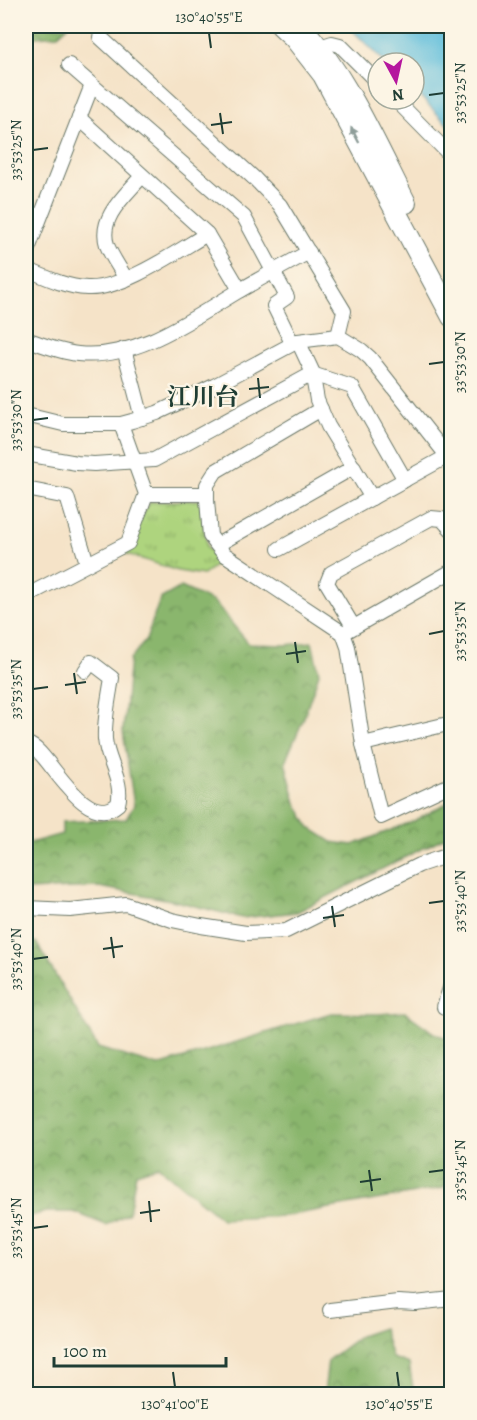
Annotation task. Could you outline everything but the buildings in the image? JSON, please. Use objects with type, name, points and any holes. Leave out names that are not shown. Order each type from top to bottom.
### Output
[{"type":"main road","points":[[281,26],[294,38],[323,75],[452,317]]},
{"type":"main road","points":[[301,26],[320,47],[349,92],[452,290]]},
{"type":"street","points":[[100,37],[255,179],[280,205],[344,311],[338,336]]},
{"type":"street","points":[[320,47],[332,43],[340,45],[366,71]]},
{"type":"street","points":[[69,65],[244,218],[287,297],[274,306],[312,374],[317,400],[328,426],[372,498]]},
{"type":"street","points":[[26,254],[92,85]]},
{"type":"street","points":[[406,111],[452,157]]},
{"type":"street","points":[[80,118],[207,234],[240,290]]},
{"type":"street","points":[[126,279],[107,245],[106,225],[112,211],[142,176]]},
{"type":"street","points":[[26,269],[66,285],[87,288],[110,286],[207,234]]},
{"type":"street","points":[[26,339],[57,350],[80,354],[110,353],[144,344],[309,252]]},
{"type":"street","points":[[26,415],[63,424],[121,424],[157,413],[214,386],[295,342],[338,336],[370,358],[449,460],[405,480],[279,549]]},
{"type":"street","points":[[124,349],[142,418]]},
{"type":"street","points":[[26,454],[94,464],[154,460],[312,374],[352,387],[405,480]]},
{"type":"street","points":[[321,409],[216,471],[207,485],[210,536],[224,554],[241,566],[348,630]]},
{"type":"street","points":[[26,596],[129,543],[146,494],[121,424]]},
{"type":"street","points":[[217,544],[354,467]]},
{"type":"street","points":[[26,489],[67,496],[87,563]]},
{"type":"street","points":[[146,494],[207,494]]},
{"type":"street","points":[[452,530],[442,519],[431,518],[331,573],[327,583],[348,630],[348,647],[363,744],[381,817],[452,784]]},
{"type":"street","points":[[348,630],[452,571]]},
{"type":"street","points":[[26,743],[36,748],[68,790],[87,804],[101,811],[111,809],[118,804],[120,785],[110,763],[105,739],[112,678],[91,662],[85,671]]},
{"type":"street","points":[[363,744],[452,723]]},
{"type":"street","points":[[26,908],[70,910],[126,904],[172,920],[201,926],[246,933],[286,931],[419,865],[452,854]]},
{"type":"street","points":[[444,1007],[452,982]]},
{"type":"street","points":[[330,1310],[398,1302],[415,1303],[452,1299]]},
{"type":"green space","points":[[26,26],[68,26],[58,35],[26,38]]},
{"type":"green space","points":[[198,500],[201,502],[207,548],[222,560],[203,575],[178,571],[121,552],[150,502]]},
{"type":"green space","points":[[181,587],[214,602],[249,644],[285,645],[312,642],[319,673],[303,720],[285,762],[296,803],[310,828],[332,842],[353,845],[414,821],[451,801],[451,834],[297,912],[242,918],[176,901],[99,887],[26,890],[26,844],[62,834],[62,822],[126,819],[134,805],[123,731],[130,659],[146,640],[160,599]]},
{"type":"green space","points":[[36,942],[98,1048],[158,1066],[331,1013],[405,1012],[434,1033],[451,1040],[451,1177],[443,1188],[285,1216],[222,1219],[158,1166],[136,1173],[129,1213],[106,1225],[74,1212],[46,1212],[26,1217],[26,947]]},
{"type":"green space","points":[[383,1328],[392,1358],[409,1364],[414,1394],[324,1394],[328,1360],[360,1336]]},
{"type":"water","points":[[348,26],[451,26],[451,128],[426,102],[426,51],[374,51]]},
{"type":"district","name":"江川台","points":[[203,397]]}]
